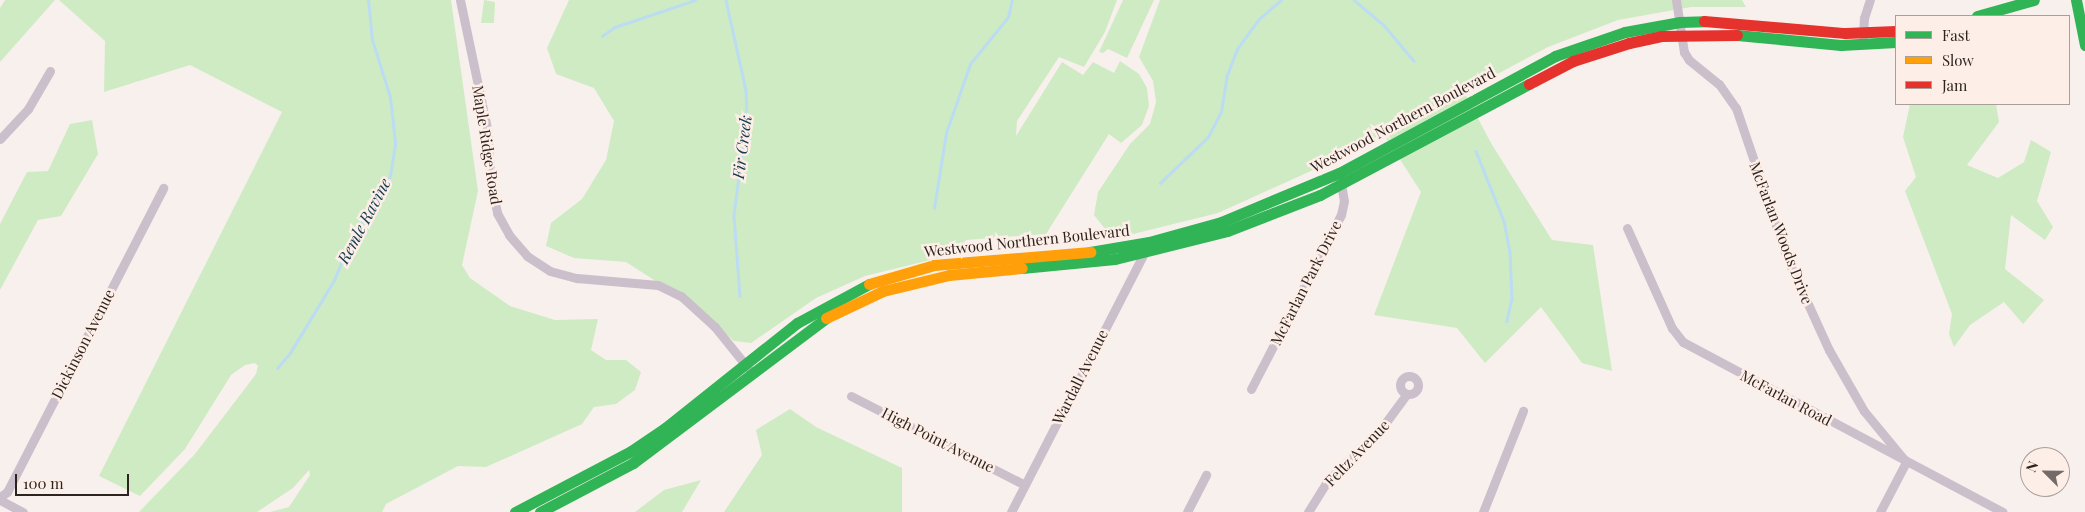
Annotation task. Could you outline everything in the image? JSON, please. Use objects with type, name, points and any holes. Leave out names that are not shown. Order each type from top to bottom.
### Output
[{"type":"main road","points":[[1981,15],[2034,0]]},
{"type":"main road","points":[[2076,0],[2085,45]]},
{"type":"main road","name":"Westwood Northern Boulevard","points":[[540,512],[633,463],[824,305],[867,284],[912,270],[958,262],[1076,254],[1150,242],[1221,222],[1340,178],[1555,56],[1625,32],[1680,22],[1721,21],[1863,33],[1895,31]]},
{"type":"main road","name":"Westwood Northern Boulevard","points":[[515,512],[631,451],[748,368],[822,320],[884,291],[949,276],[1070,265],[1144,254],[1227,231],[1340,178],[1573,61],[1629,43],[1681,34],[1720,34],[1864,45],[1895,42]]},
{"type":"street","name":"Maple Ridge Road","points":[[460,0],[487,128],[491,186],[497,213],[509,235],[527,256],[550,271],[577,278],[658,285],[681,296],[715,327],[748,368]]},
{"type":"street","name":"McFarlan Woods Drive","points":[[1676,0],[1684,52],[1689,60],[1719,84],[1736,108],[1787,258],[1829,350],[1864,411],[1906,462]]},
{"type":"street","points":[[1864,45],[1864,18],[1870,0]]},
{"type":"street","points":[[0,139],[28,109],[50,71]]},
{"type":"street","name":"McFarlan Park Drive","points":[[1251,389],[1341,215],[1344,201],[1340,178]]},
{"type":"street","name":"Dickinson Avenue","points":[[0,498],[7,492],[163,188]]},
{"type":"street","name":"McFarlan Road","points":[[1627,228],[1672,328],[1683,342],[2003,512]]},
{"type":"street","name":"Wardall Avenue","points":[[1011,512],[1150,242]]},
{"type":"street","name":"Feltz Avenue","points":[[1308,512],[1329,479],[1378,433],[1406,395]]},
{"type":"street","name":"High Point Avenue","points":[[850,396],[1025,485]]},
{"type":"street","points":[[1483,512],[1523,411]]},
{"type":"street","points":[[1880,512],[1906,462]]},
{"type":"street","points":[[1187,512],[1206,476]]},
{"type":"street","points":[[0,498],[23,512]]},
{"type":"green space","points":[[5,0],[55,0],[0,62],[0,8]]},
{"type":"green space","points":[[59,0],[451,0],[478,191],[462,265],[470,278],[510,306],[555,320],[598,319],[591,350],[606,360],[626,360],[641,372],[635,390],[616,404],[594,407],[582,424],[486,467],[458,466],[386,504],[382,512],[270,512],[289,507],[310,475],[309,470],[293,488],[257,512],[139,512],[195,454],[256,374],[258,366],[255,363],[245,365],[231,375],[185,449],[140,496],[99,476],[282,112],[190,65],[104,92],[105,41]]},
{"type":"green space","points":[[484,0],[495,2],[494,23],[481,23]]},
{"type":"green space","points":[[569,0],[1117,0],[1105,32],[1084,67],[1059,57],[1017,121],[1016,136],[1062,62],[1083,75],[1093,62],[1114,73],[1120,61],[1139,74],[1147,88],[1149,106],[1142,125],[1121,143],[1109,134],[1046,234],[966,240],[955,254],[865,276],[816,298],[751,343],[734,341],[696,307],[626,262],[574,258],[546,246],[551,223],[582,199],[606,160],[614,121],[594,88],[556,74],[547,48]]},
{"type":"green space","points":[[1123,0],[1154,0],[1127,58],[1108,49],[1103,53],[1099,52]]},
{"type":"green space","points":[[1160,0],[1742,0],[1746,7],[1691,7],[1618,20],[1548,47],[1464,92],[1491,143],[1552,240],[1593,245],[1612,371],[1582,363],[1541,307],[1485,363],[1457,328],[1374,315],[1421,192],[1383,133],[1333,161],[1218,213],[1113,239],[1094,215],[1098,192],[1130,144],[1150,124],[1156,102],[1153,81],[1139,57]]},
{"type":"green space","points":[[1910,105],[1996,105],[1999,122],[1967,165],[1998,178],[2024,162],[2031,140],[2051,152],[2037,201],[2053,227],[2045,240],[2011,215],[2005,269],[2044,300],[2023,324],[2004,302],[1970,325],[1954,347],[1949,334],[1952,314],[1905,191],[1916,177],[1903,137]]},
{"type":"green space","points":[[92,120],[98,154],[61,216],[38,220],[0,290],[0,224],[27,172],[48,171],[70,124]]},
{"type":"green space","points":[[790,409],[816,427],[902,468],[902,512],[724,512],[762,455],[756,430]]},
{"type":"green space","points":[[701,480],[682,512],[635,512],[664,490]]},
{"type":"waterway","name":"Remle Ravine","points":[[277,368],[290,353],[334,280],[351,240],[390,176],[395,143],[390,97],[372,40],[368,0]]},
{"type":"waterway","points":[[602,36],[615,27],[695,0]]},
{"type":"waterway","name":"Fir Creek","points":[[726,0],[746,90],[747,114],[734,216],[740,296]]},
{"type":"waterway","points":[[934,208],[946,133],[970,64],[1008,17],[1012,0]]},
{"type":"waterway","points":[[1160,183],[1208,137],[1221,112],[1227,75],[1237,49],[1259,19],[1281,0]]},
{"type":"waterway","points":[[1354,0],[1383,24],[1414,61]]},
{"type":"waterway","points":[[1476,151],[1504,221],[1510,252],[1512,299],[1507,321]]},
{"type":"traffic: fast","points":[[1981,15],[2034,0]]},
{"type":"traffic: fast","points":[[2076,0],[2085,45]]},
{"type":"traffic: fast","points":[[1090,252],[1149,242],[1221,222],[1339,173],[1555,56],[1625,32],[1680,22],[1704,21]]},
{"type":"traffic: fast","points":[[1737,35],[1841,45],[1895,42]]},
{"type":"traffic: fast","points":[[1022,268],[1115,259],[1227,231],[1320,195],[1529,84]]},
{"type":"traffic: fast","points":[[515,512],[631,451],[665,428],[797,323],[869,284]]},
{"type":"traffic: fast","points":[[540,512],[633,463],[826,318]]},
{"type":"traffic: slow","points":[[869,284],[934,265],[1090,252]]},
{"type":"traffic: slow","points":[[826,318],[883,291],[949,275],[1022,268]]},
{"type":"traffic: jam","points":[[1704,21],[1845,33],[1895,31]]},
{"type":"traffic: jam","points":[[1529,84],[1573,61],[1629,43],[1661,36],[1737,35]]}]
